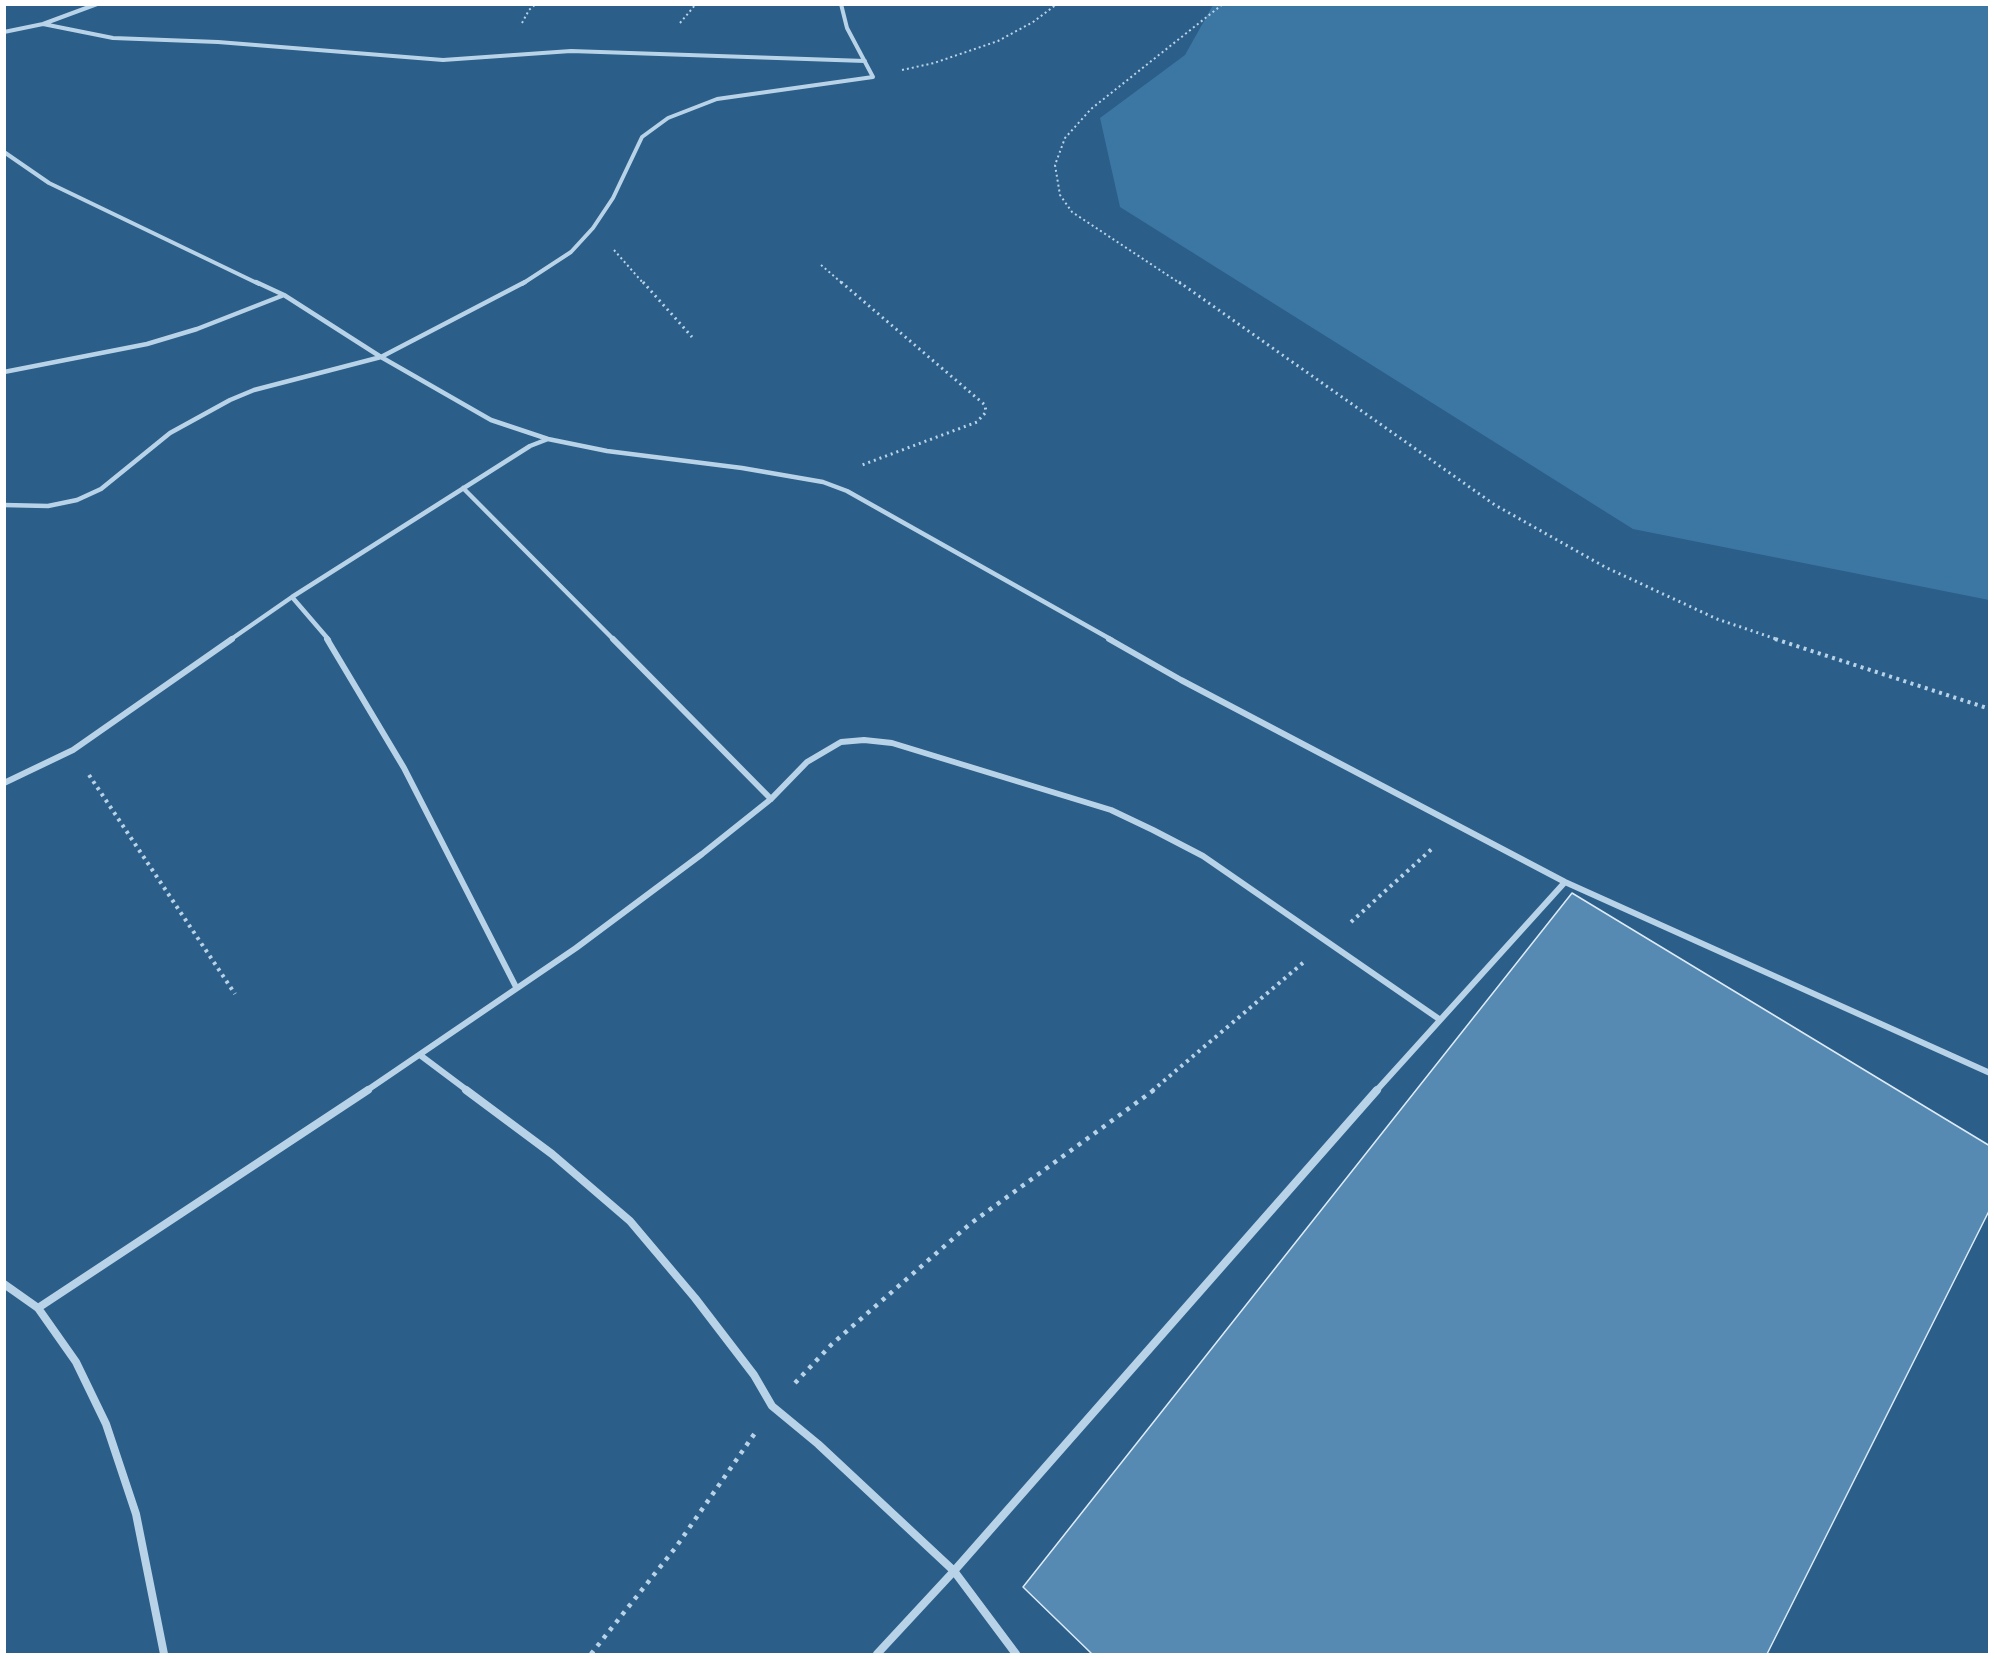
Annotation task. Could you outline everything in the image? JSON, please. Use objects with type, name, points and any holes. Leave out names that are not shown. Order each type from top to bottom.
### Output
[{"type":"street","points":[[4,32],[43,24],[97,4]]},
{"type":"street","points":[[4,505],[48,506],[77,500],[110,483],[170,433],[230,400],[254,390],[381,357],[548,269],[571,252],[593,228],[613,198],[642,136],[668,118],[717,99],[873,77],[847,28],[841,4]]},
{"type":"street","points":[[43,24],[112,38],[218,42],[443,60],[571,51],[864,61]]},
{"type":"street","points":[[4,152],[49,183],[284,295],[381,357],[491,420],[548,439],[607,451],[753,469],[823,482],[847,491],[1181,680],[1565,882],[1989,1073]]},
{"type":"street","points":[[4,372],[147,344],[197,329],[284,295]]},
{"type":"street","points":[[4,783],[73,750],[292,597],[530,446],[548,439]]},
{"type":"street","points":[[463,488],[771,799]]},
{"type":"street","points":[[292,597],[329,641],[404,768],[516,987]]},
{"type":"street","points":[[38,1308],[420,1055],[586,941],[771,799],[807,762],[842,742],[864,740],[892,742],[1122,815],[1203,856],[1439,1019]]},
{"type":"street","points":[[877,1654],[954,1571],[1439,1019],[1565,882]]},
{"type":"street","points":[[420,1055],[552,1154],[630,1221],[754,1375],[772,1406],[818,1444],[954,1571],[1016,1654]]},
{"type":"street","points":[[4,1284],[38,1308],[76,1362],[106,1424],[136,1514],[164,1654]]},
{"type":"path","points":[[873,77],[934,63],[978,49],[1034,21],[1057,4]]},
{"type":"path","points":[[1223,4],[1091,109],[1065,138],[1055,165],[1060,195],[1072,212],[1206,300],[1495,505],[1605,567],[1717,619],[1850,665],[1989,709]]},
{"type":"path","points":[[593,228],[692,337]]},
{"type":"path","points":[[821,265],[985,405],[986,411],[977,422],[823,482]]},
{"type":"path","points":[[73,750],[235,994]]},
{"type":"path","points":[[591,1654],[717,1491],[772,1406],[832,1344],[970,1224],[1152,1091],[1328,942],[1457,825]]},
{"type":"shaded area","points":[[1213,5],[1989,5],[1989,600],[1633,529],[1120,207],[1100,118],[1185,55]]},
{"type":"building","points":[[1572,893],[1990,1146],[1990,1209],[1767,1654],[1092,1654],[1023,1587]]}]
